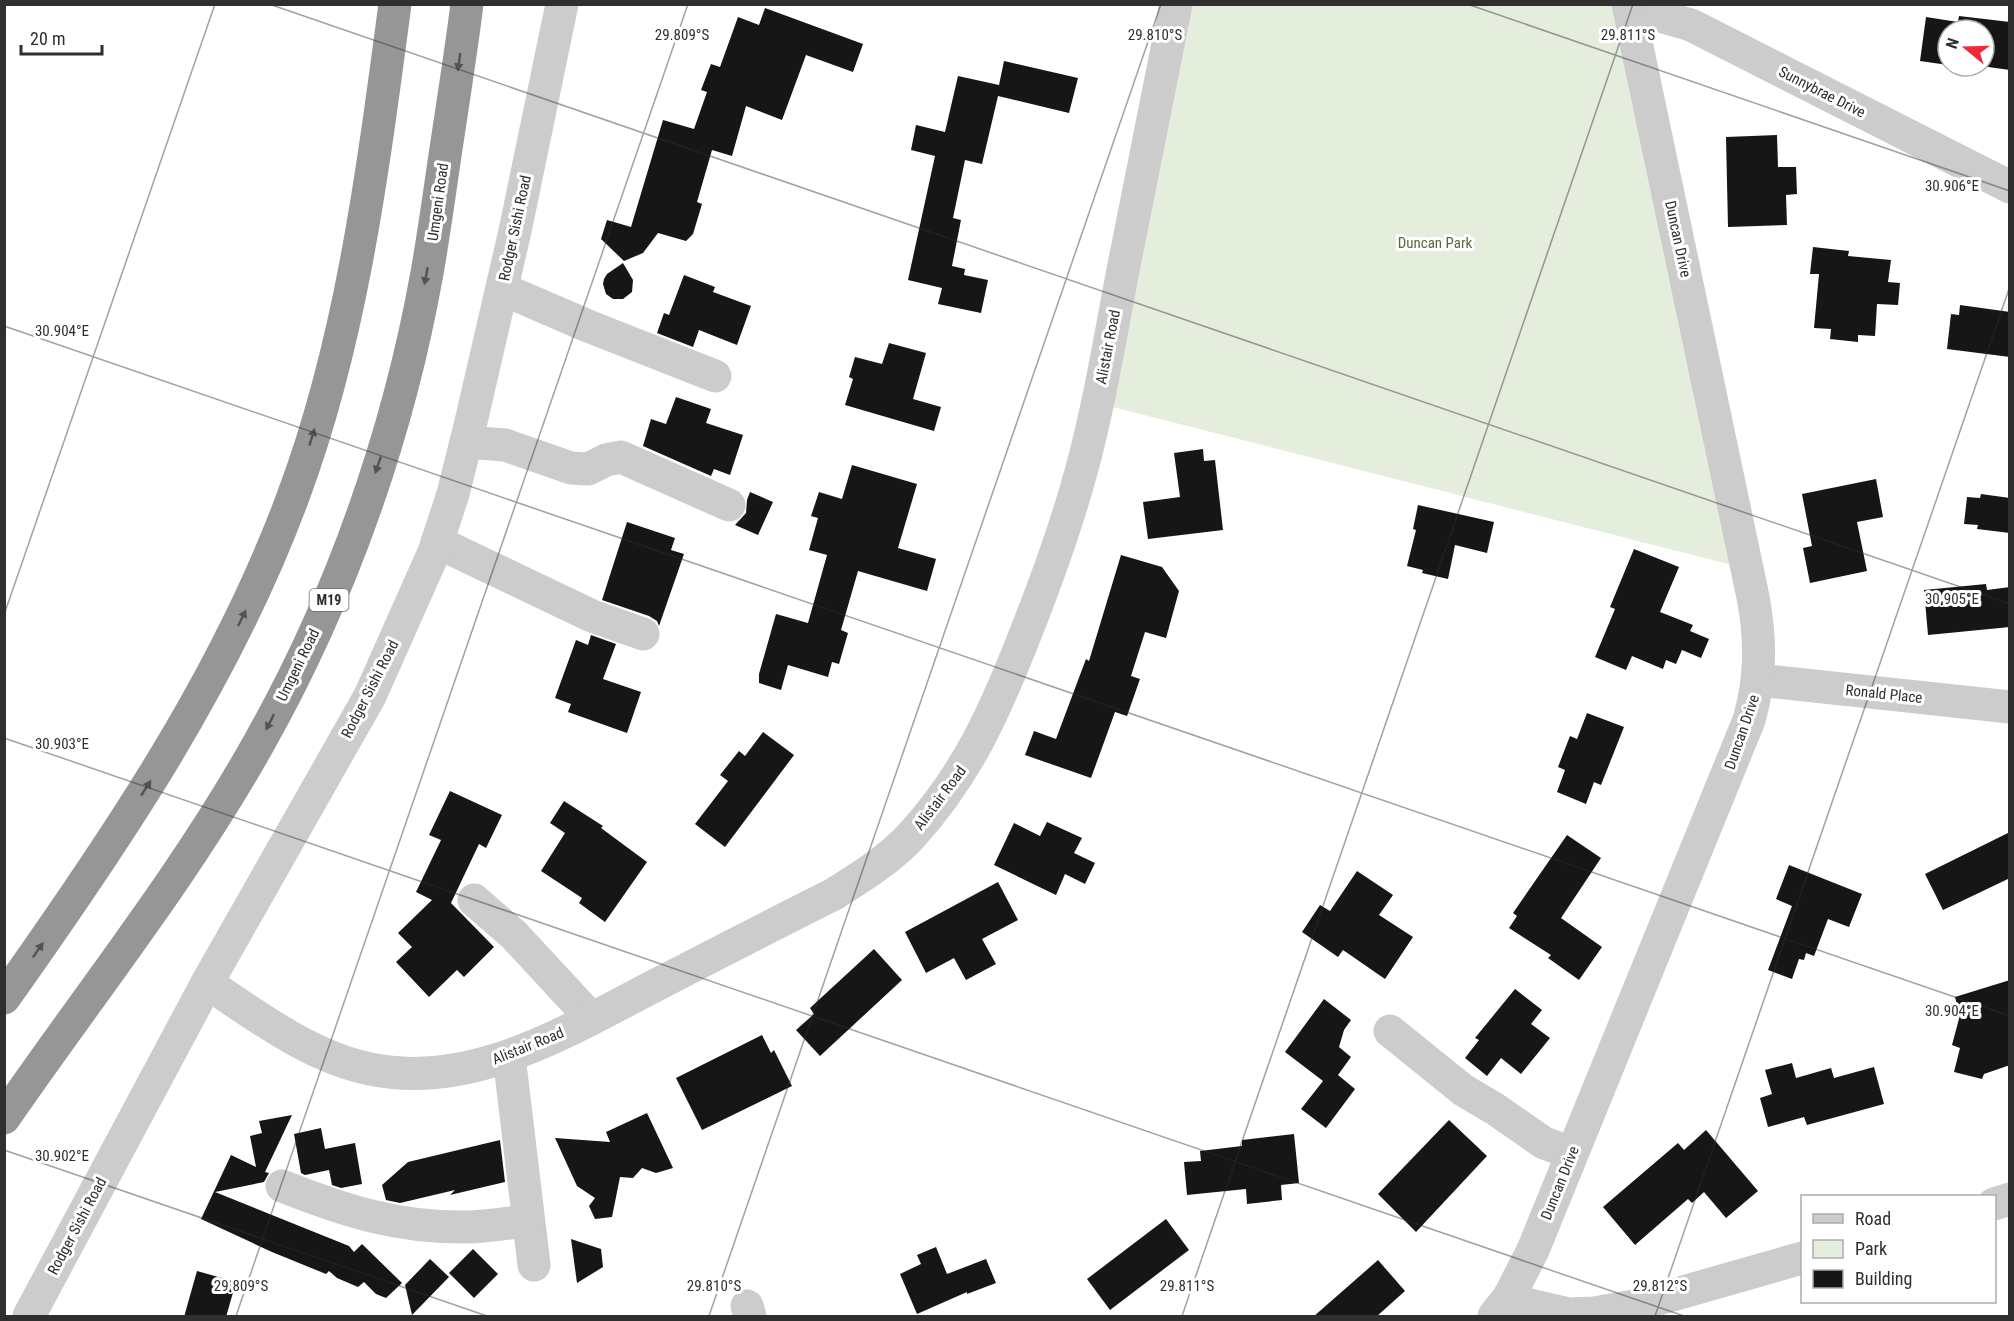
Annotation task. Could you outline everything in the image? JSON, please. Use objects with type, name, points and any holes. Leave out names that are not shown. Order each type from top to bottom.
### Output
[{"type":"highway","points":[[4,998],[61,918],[164,760],[215,672],[260,580],[291,504],[321,408],[360,246],[395,4]]},
{"type":"highway","name":"Umgeni Road","points":[[4,1121],[131,941],[222,806],[266,729],[303,657],[334,586],[384,448],[415,329],[427,274],[467,4]]},
{"type":"street","name":"Rodger Sishi Road","points":[[29,1317],[207,983],[370,696],[437,542],[453,494],[502,289],[562,4]]},
{"type":"street","name":"Alistair Road","points":[[207,983],[315,1050],[371,1070],[399,1073],[441,1071],[485,1064],[552,1038],[834,894],[869,872],[910,838],[936,807],[980,740],[1001,695],[1037,604],[1081,472],[1100,391],[1176,4]]},
{"type":"street","name":"Sunnybrae Drive","points":[[1629,8],[1691,25],[2010,187]]},
{"type":"street","name":"Duncan Drive","points":[[1501,1307],[1533,1250],[1749,720],[1758,680],[1759,628],[1754,597],[1629,8]]},
{"type":"street","points":[[502,289],[715,376]]},
{"type":"street","points":[[466,442],[505,445],[571,468],[588,469],[606,460],[621,457],[729,505]]},
{"type":"street","points":[[437,542],[592,616],[643,634]]},
{"type":"street","name":"Ronald Place","points":[[1758,680],[2010,707]]},
{"type":"street","points":[[474,900],[514,935],[591,1018]]},
{"type":"street","points":[[1390,1031],[1463,1090],[1544,1143],[1572,1153]]},
{"type":"street","points":[[509,1056],[534,1265]]},
{"type":"street","points":[[282,1186],[370,1217],[413,1224],[468,1227],[527,1221]]},
{"type":"street","points":[[1501,1307],[1526,1304],[1569,1314],[1594,1313],[1634,1306],[1801,1259]]},
{"type":"green space","name":"Duncan Park","points":[[1177,5],[1628,5],[1748,569],[1097,403]]},
{"type":"building","points":[[765,8],[863,44],[853,72],[806,55],[782,120],[746,106],[732,156],[712,150],[697,202],[702,204],[693,234],[686,241],[658,233],[643,253],[624,261],[601,239],[607,220],[631,227],[663,120],[694,129],[707,92],[701,90],[711,64],[720,67],[738,17],[759,25]]},
{"type":"building","points":[[1926,17],[1936,19],[1936,63],[1920,61]]},
{"type":"building","points":[[1996,20],[2010,22],[2010,70],[1996,68]]},
{"type":"building","points":[[1004,61],[1078,78],[1069,113],[998,96],[982,164],[965,160],[953,218],[961,220],[952,266],[965,269],[964,275],[988,280],[981,313],[938,304],[942,288],[908,280],[935,156],[911,150],[916,125],[945,132],[958,76],[999,85]]},
{"type":"building","points":[[1777,135],[1778,167],[1796,167],[1797,194],[1786,195],[1787,225],[1728,227],[1726,137]]},
{"type":"building","points":[[1813,247],[1849,251],[1848,256],[1891,260],[1888,282],[1900,283],[1898,305],[1877,304],[1875,336],[1858,335],[1858,342],[1830,339],[1831,329],[1814,328],[1819,274],[1810,274]]},
{"type":"building","points":[[623,263],[633,280],[632,292],[623,299],[613,299],[606,294],[604,279],[607,274]]},
{"type":"building","points":[[684,275],[715,287],[713,292],[751,306],[737,345],[699,330],[693,347],[657,333],[664,313],[669,315]]},
{"type":"building","points":[[1960,305],[2010,312],[2010,357],[1947,349],[1951,314],[1959,315]]},
{"type":"building","points":[[889,343],[926,353],[913,399],[941,407],[934,431],[845,405],[853,379],[849,377],[855,357],[882,364]]},
{"type":"building","points":[[676,397],[711,409],[706,423],[743,435],[730,475],[714,469],[711,476],[643,446],[651,419],[666,424]]},
{"type":"building","points":[[1203,449],[1204,461],[1215,460],[1223,530],[1148,539],[1143,502],[1180,497],[1174,453]]},
{"type":"building","points":[[852,465],[917,484],[898,548],[936,559],[927,591],[858,571],[841,630],[848,633],[839,664],[832,662],[828,677],[788,665],[781,690],[759,683],[759,674],[776,614],[808,623],[827,555],[809,550],[818,518],[811,516],[819,492],[842,499]]},
{"type":"building","points":[[1876,479],[1883,517],[1857,522],[1867,571],[1810,583],[1803,548],[1812,546],[1802,494]]},
{"type":"building","points":[[750,492],[773,502],[758,535],[735,525],[746,513]]},
{"type":"building","points":[[1981,494],[2010,498],[2010,533],[1977,529],[1978,525],[1964,524],[1967,497],[1980,498]]},
{"type":"building","points":[[1418,505],[1494,522],[1487,553],[1455,545],[1448,579],[1422,573],[1423,570],[1407,566],[1416,530],[1413,529]]},
{"type":"building","points":[[627,522],[675,538],[671,550],[684,554],[659,626],[657,621],[649,616],[602,600]]},
{"type":"building","points":[[1634,549],[1679,567],[1660,612],[1693,625],[1690,631],[1709,639],[1701,658],[1682,650],[1676,664],[1666,660],[1663,669],[1632,656],[1626,670],[1595,657],[1615,609],[1610,607]]},
{"type":"building","points":[[1121,555],[1162,567],[1179,591],[1166,638],[1145,632],[1131,676],[1140,679],[1127,716],[1115,712],[1091,778],[1025,755],[1034,731],[1056,739],[1086,659],[1089,661]]},
{"type":"building","points":[[1986,584],[1987,590],[2010,587],[2010,627],[1928,635],[1924,590]]},
{"type":"building","points":[[591,635],[616,644],[603,679],[641,692],[627,733],[568,712],[571,704],[555,698],[576,640],[588,645]]},
{"type":"building","points":[[1587,713],[1624,727],[1601,785],[1594,782],[1586,804],[1557,792],[1565,770],[1558,767],[1570,736],[1577,739]]},
{"type":"building","points":[[763,732],[794,755],[725,847],[695,824],[728,781],[720,775],[739,751],[745,756]]},
{"type":"building","points":[[450,791],[502,815],[486,848],[479,844],[451,903],[494,947],[464,977],[457,970],[429,997],[396,962],[412,947],[398,933],[432,900],[416,892],[441,840],[429,835]]},
{"type":"building","points":[[564,801],[603,826],[601,828],[647,862],[605,922],[579,903],[582,898],[541,871],[565,833],[550,823]]},
{"type":"building","points":[[1047,822],[1082,838],[1074,853],[1095,863],[1085,884],[1065,874],[1056,895],[994,865],[1014,823],[1040,836]]},
{"type":"building","points":[[2010,832],[2010,878],[1943,910],[1925,874]]},
{"type":"building","points":[[1567,835],[1601,858],[1561,918],[1602,947],[1579,980],[1548,958],[1551,955],[1509,928],[1517,916],[1513,913]]},
{"type":"building","points":[[1789,865],[1862,894],[1849,927],[1828,919],[1814,956],[1806,953],[1804,960],[1799,959],[1792,979],[1768,970],[1792,906],[1776,899]]},
{"type":"building","points":[[1357,871],[1393,895],[1379,915],[1413,937],[1385,979],[1343,950],[1338,957],[1302,932],[1320,905],[1330,911]]},
{"type":"building","points":[[998,882],[1018,920],[982,939],[996,964],[966,980],[954,958],[926,973],[905,932]]},
{"type":"building","points":[[874,949],[902,980],[820,1056],[796,1030],[814,1014],[810,1008]]},
{"type":"building","points":[[2010,980],[2010,1065],[1984,1074],[1982,1079],[1954,1072],[1960,1048],[1952,1045],[1960,1015],[1955,997]]},
{"type":"building","points":[[1515,989],[1542,1010],[1531,1024],[1550,1038],[1521,1074],[1501,1058],[1487,1076],[1465,1058],[1479,1040],[1475,1038]]},
{"type":"building","points":[[1324,999],[1351,1020],[1344,1030],[1339,1047],[1351,1057],[1338,1075],[1355,1089],[1326,1128],[1301,1109],[1323,1081],[1285,1052]]},
{"type":"building","points":[[762,1035],[771,1053],[774,1050],[792,1086],[702,1130],[676,1078]]},
{"type":"building","points":[[1792,1063],[1796,1078],[1831,1068],[1834,1078],[1874,1067],[1884,1104],[1807,1125],[1804,1117],[1768,1127],[1760,1098],[1772,1094],[1765,1070]]},
{"type":"building","points":[[647,1113],[673,1168],[656,1173],[642,1168],[633,1178],[620,1177],[612,1217],[595,1219],[589,1206],[595,1198],[577,1186],[555,1138],[610,1142],[606,1132]]},
{"type":"building","points":[[292,1115],[265,1172],[269,1173],[264,1182],[215,1192],[349,1246],[354,1252],[362,1244],[402,1283],[386,1298],[376,1294],[364,1282],[358,1287],[337,1278],[329,1271],[326,1274],[201,1219],[231,1155],[256,1167],[250,1136],[262,1133],[259,1121]]},
{"type":"building","points":[[1449,1120],[1487,1156],[1416,1232],[1378,1194]]},
{"type":"building","points":[[321,1128],[325,1149],[355,1143],[362,1184],[341,1188],[332,1185],[329,1170],[305,1175],[301,1173],[294,1134]]},
{"type":"building","points":[[1706,1130],[1758,1191],[1726,1218],[1704,1192],[1692,1203],[1688,1199],[1635,1245],[1603,1207],[1678,1143],[1684,1150]]},
{"type":"building","points":[[1294,1134],[1299,1183],[1281,1185],[1282,1200],[1247,1204],[1246,1189],[1187,1195],[1184,1162],[1201,1161],[1200,1151],[1242,1146],[1242,1140]]},
{"type":"building","points":[[500,1140],[505,1182],[450,1195],[455,1190],[400,1203],[386,1200],[382,1185],[408,1162]]},
{"type":"building","points":[[1166,1219],[1189,1250],[1110,1310],[1087,1279]]},
{"type":"building","points":[[571,1239],[601,1249],[603,1267],[577,1283]]},
{"type":"building","points":[[936,1247],[947,1274],[986,1259],[996,1283],[967,1294],[967,1292],[917,1314],[900,1274],[921,1264],[917,1255]]},
{"type":"building","points":[[473,1249],[498,1274],[474,1298],[449,1273]]},
{"type":"building","points":[[430,1259],[449,1277],[412,1315],[405,1285]]},
{"type":"building","points":[[1378,1260],[1405,1291],[1376,1317],[1313,1317]]},
{"type":"building","points":[[197,1271],[236,1282],[226,1317],[184,1317]]}]
